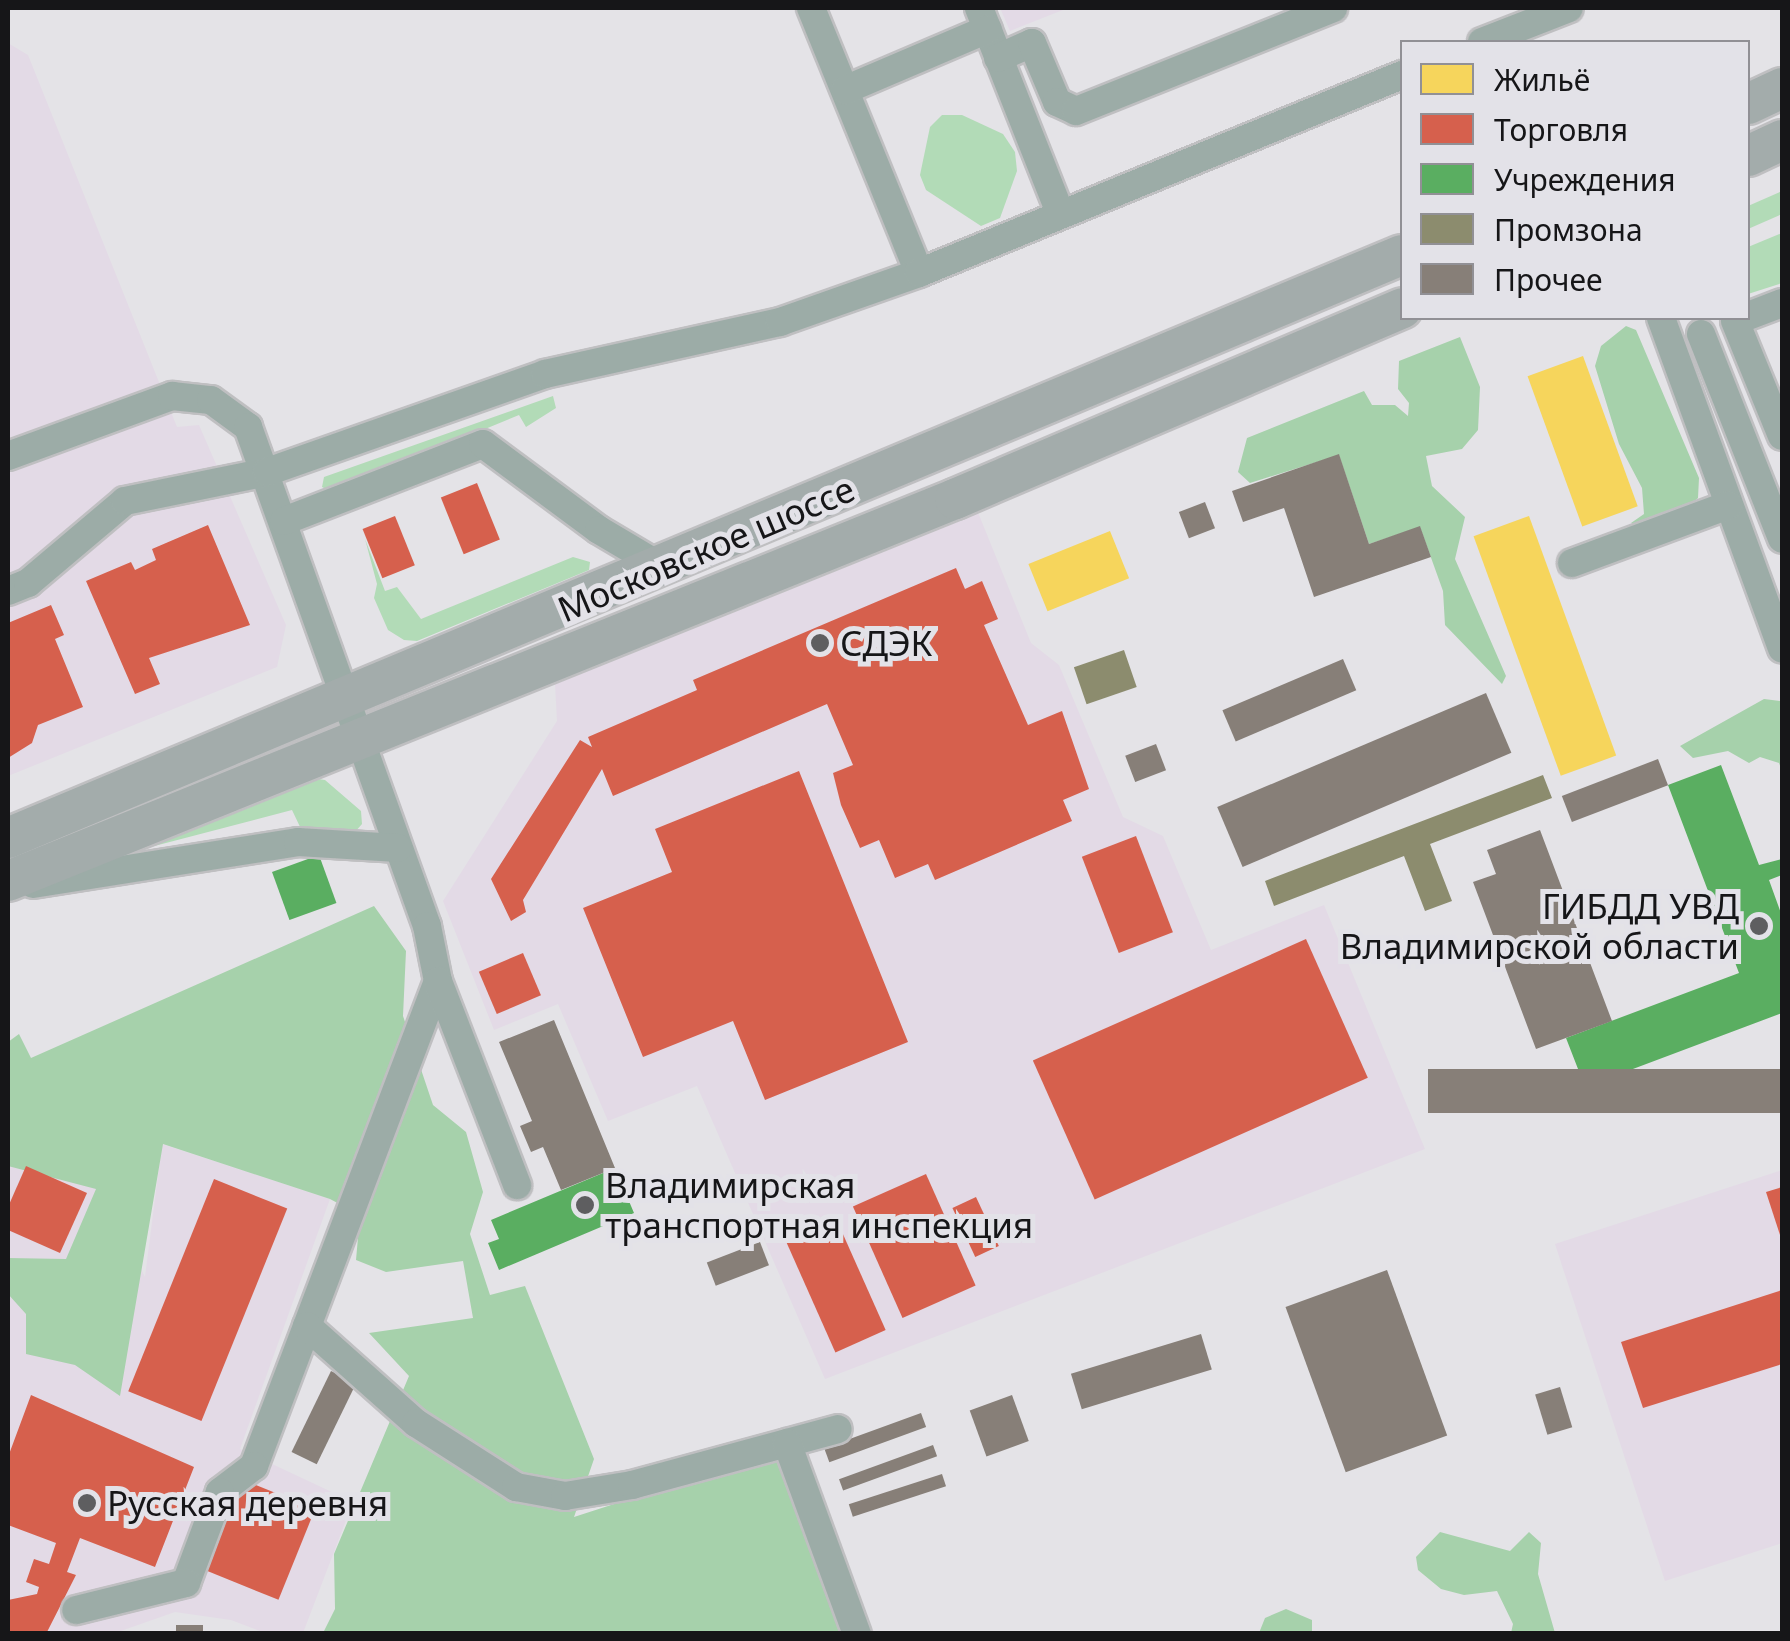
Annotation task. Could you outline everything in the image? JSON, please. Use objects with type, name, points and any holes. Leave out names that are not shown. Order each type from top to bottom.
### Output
[{"type":"highway","points":[[1750,103],[1782,88]]},
{"type":"highway","points":[[1750,155],[1782,140]]},
{"type":"highway","name":"Московское шоссе","points":[[8,838],[663,568],[1400,256]]},
{"type":"highway","name":"Московское шоссе","points":[[8,881],[954,500],[1400,309]]},
{"type":"street","points":[[812,8],[919,273]]},
{"type":"street","points":[[998,58],[1032,42],[1057,102],[1076,110],[1333,8]]},
{"type":"street","points":[[1487,40],[1569,8]]},
{"type":"street","points":[[845,90],[984,18],[1060,213]]},
{"type":"street","points":[[8,591],[28,583],[126,501],[267,472],[504,386],[745,332],[919,273],[1400,76]]},
{"type":"street","points":[[1750,315],[1782,302]]},
{"type":"street","points":[[1662,320],[1782,649]]},
{"type":"street","points":[[1666,320],[1701,334],[1737,320]]},
{"type":"street","points":[[1743,320],[1782,436]]},
{"type":"street","points":[[1701,334],[1782,539]]},
{"type":"street","points":[[8,456],[172,396],[211,400],[248,427],[398,848],[438,981],[517,1185]]},
{"type":"street","points":[[284,521],[483,444],[663,568]]},
{"type":"street","points":[[1572,563],[1729,505]]},
{"type":"street","points":[[8,890],[298,842],[398,848]]},
{"type":"street","points":[[76,1610],[186,1583],[220,1492],[254,1466],[438,981]]},
{"type":"street","points":[[308,1326],[416,1423],[516,1488],[566,1496],[838,1429]]},
{"type":"street","points":[[787,1443],[857,1634]]},
{"type":"shaded area","points":[[1000,8],[1068,8],[1010,31]]},
{"type":"shaded area","points":[[8,43],[28,55],[177,427],[199,425],[286,625],[277,667],[8,776]]},
{"type":"shaded area","points":[[977,510],[1031,643],[1059,665],[1123,817],[1163,836],[1211,950],[1324,905],[1425,1149],[825,1379],[697,1086],[608,1121],[558,1004],[494,1030],[443,901],[557,721],[555,684]]},
{"type":"shaded area","points":[[162,1144],[330,1199],[240,1449],[353,1502],[303,1633],[265,1633],[231,1620],[175,1612],[115,1633],[8,1634],[8,1154],[98,1183],[145,1277]]},
{"type":"shaded area","points":[[1782,1170],[1782,1543],[1665,1581],[1555,1244]]},
{"type":"green space","points":[[942,115],[962,115],[1003,134],[1015,152],[1017,171],[1000,218],[981,226],[926,190],[920,175],[930,127]]},
{"type":"green space","points":[[1782,191],[1782,214],[1750,228],[1750,205]]},
{"type":"green space","points":[[1782,233],[1782,283],[1750,293],[1750,246]]},
{"type":"green space","points":[[1626,326],[1636,330],[1699,478],[1698,498],[1678,517],[1641,527],[1631,523],[1644,514],[1642,488],[1619,444],[1595,366],[1601,346]]},
{"type":"green space","points":[[1460,337],[1480,387],[1478,430],[1462,449],[1426,456],[1432,486],[1465,517],[1455,559],[1506,676],[1502,684],[1445,625],[1443,591],[1420,527],[1369,544],[1339,455],[1250,483],[1238,472],[1247,438],[1364,391],[1372,405],[1395,405],[1408,416],[1409,403],[1398,389],[1399,361]]},
{"type":"green space","points":[[553,396],[556,408],[526,427],[519,415],[332,492],[322,487],[324,477]]},
{"type":"green space","points":[[365,539],[385,591],[397,587],[421,619],[573,557],[590,562],[589,570],[417,641],[404,640],[388,630],[374,598],[377,584]]},
{"type":"green space","points":[[1764,699],[1780,701],[1782,771],[1779,763],[1760,757],[1749,763],[1728,751],[1693,758],[1680,746]]},
{"type":"green space","points":[[304,777],[325,780],[361,811],[362,824],[354,833],[302,831],[292,810],[116,856]]},
{"type":"green space","points":[[374,906],[406,951],[403,1016],[433,1105],[466,1132],[483,1192],[470,1234],[490,1295],[525,1286],[594,1459],[574,1517],[775,1452],[844,1633],[323,1633],[335,1609],[334,1554],[409,1376],[369,1333],[473,1318],[463,1261],[386,1272],[356,1260],[360,1215],[330,1199],[163,1144],[120,1396],[75,1365],[26,1354],[26,1314],[8,1294],[8,1258],[66,1259],[96,1189],[8,1166],[8,1042],[19,1034],[31,1058]]},
{"type":"green space","points":[[1440,1532],[1510,1551],[1529,1532],[1541,1543],[1538,1574],[1555,1633],[1511,1633],[1513,1624],[1497,1591],[1464,1595],[1441,1589],[1418,1570],[1416,1557]]},
{"type":"green space","points":[[1286,1609],[1312,1620],[1312,1633],[1259,1633],[1265,1618]]},
{"type":"building: Жильё","points":[[1583,356],[1638,506],[1582,527],[1528,376]]},
{"type":"building: Жильё","points":[[1529,516],[1616,756],[1561,776],[1474,536]]},
{"type":"building: Жильё","points":[[1110,531],[1129,578],[1048,611],[1028,564]]},
{"type":"building: Торговля","points":[[477,483],[500,540],[464,554],[441,498]]},
{"type":"building: Торговля","points":[[395,516],[415,565],[382,578],[363,529]]},
{"type":"building: Торговля","points":[[208,525],[250,625],[149,658],[160,684],[135,694],[86,581],[131,562],[135,570],[156,560],[152,549]]},
{"type":"building: Торговля","points":[[956,568],[965,589],[982,581],[998,619],[984,625],[1028,725],[1062,711],[1089,789],[1063,800],[1072,821],[935,880],[928,864],[895,878],[879,840],[860,848],[841,805],[833,773],[853,765],[827,704],[613,796],[602,769],[523,900],[526,912],[511,921],[491,879],[580,740],[592,747],[588,737],[697,690],[693,680]]},
{"type":"building: Торговля","points":[[51,605],[64,635],[55,639],[83,707],[38,725],[32,743],[8,758],[8,623]]},
{"type":"building: Торговля","points":[[799,771],[908,1042],[765,1100],[733,1021],[643,1057],[583,908],[672,872],[655,829]]},
{"type":"building: Торговля","points":[[1136,836],[1173,932],[1119,953],[1082,857]]},
{"type":"building: Торговля","points":[[1306,939],[1368,1078],[1095,1199],[1033,1061]]},
{"type":"building: Торговля","points":[[523,953],[541,995],[497,1014],[479,972]]},
{"type":"building: Торговля","points":[[26,1166],[87,1193],[60,1253],[8,1230],[8,1207]]},
{"type":"building: Торговля","points":[[926,1174],[976,1285],[903,1318],[853,1207]]},
{"type":"building: Торговля","points":[[214,1179],[287,1209],[201,1421],[128,1391]]},
{"type":"building: Торговля","points":[[1782,1187],[1782,1241],[1766,1192]]},
{"type":"building: Торговля","points":[[976,1197],[999,1246],[975,1257],[952,1208]]},
{"type":"building: Торговля","points":[[834,1214],[886,1330],[835,1352],[784,1236]]},
{"type":"building: Торговля","points":[[1782,1290],[1782,1364],[1643,1408],[1621,1342]]},
{"type":"building: Торговля","points":[[31,1395],[194,1467],[155,1567],[80,1538],[67,1572],[76,1575],[46,1634],[8,1634],[8,1600],[37,1594],[39,1587],[26,1582],[34,1559],[49,1564],[56,1543],[8,1525],[8,1457]]},
{"type":"building: Торговля","points":[[241,1479],[315,1509],[278,1600],[204,1570]]},
{"type":"building: Учреждения","name":"ГИБДД УВД Владимирской области","points":[[1721,765],[1759,865],[1782,859],[1782,875],[1769,880],[1782,916],[1782,1013],[1585,1087],[1566,1038],[1739,973],[1668,785]]},
{"type":"building: Учреждения","points":[[319,855],[336,903],[289,920],[272,872]]},
{"type":"building: Учреждения","points":[[615,1168],[634,1213],[499,1270],[488,1243],[499,1239],[491,1220]]},
{"type":"building: Промзона","points":[[1124,650],[1137,687],[1087,704],[1074,667]]},
{"type":"building: Промзона","points":[[1543,775],[1552,798],[1430,844],[1452,901],[1425,911],[1404,856],[1274,906],[1265,881]]},
{"type":"building: Прочее","points":[[1339,454],[1369,544],[1420,526],[1431,557],[1314,597],[1284,508],[1243,522],[1232,491]]},
{"type":"building: Прочее","points":[[1205,502],[1215,528],[1189,538],[1179,512]]},
{"type":"building: Прочее","points":[[1343,659],[1356,690],[1236,741],[1222,710]]},
{"type":"building: Прочее","points":[[1486,693],[1511,753],[1243,867],[1217,807]]},
{"type":"building: Прочее","points":[[1156,744],[1166,770],[1135,782],[1125,756]]},
{"type":"building: Прочее","points":[[1658,759],[1668,785],[1572,822],[1562,796]]},
{"type":"building: Прочее","points":[[1540,830],[1612,1021],[1536,1049],[1473,882],[1496,874],[1487,850]]},
{"type":"building: Прочее","points":[[554,1020],[615,1168],[561,1190],[543,1147],[531,1152],[520,1126],[532,1121],[499,1042]]},
{"type":"building: Прочее","points":[[1428,1069],[1782,1069],[1782,1113],[1428,1113]]},
{"type":"building: Прочее","points":[[760,1242],[769,1265],[716,1286],[707,1262]]},
{"type":"building: Прочее","points":[[1387,1270],[1447,1435],[1346,1472],[1286,1307]]},
{"type":"building: Прочее","points":[[1201,1334],[1212,1369],[1082,1409],[1071,1374]]},
{"type":"building: Прочее","points":[[331,1371],[356,1383],[317,1464],[292,1452]]},
{"type":"building: Прочее","points":[[1560,1387],[1572,1427],[1547,1435],[1535,1395]]},
{"type":"building: Прочее","points":[[1012,1395],[1029,1441],[986,1456],[970,1410]]},
{"type":"building: Прочее","points":[[921,1413],[926,1427],[829,1462],[824,1448]]},
{"type":"building: Прочее","points":[[933,1445],[937,1456],[843,1490],[839,1479]]},
{"type":"building: Прочее","points":[[942,1474],[946,1486],[853,1517],[849,1504]]},
{"type":"building: Прочее","points":[[176,1625],[203,1625],[203,1634],[176,1634]]},
{"type":"place","name":"СДЭК","points":[[820,643]]},
{"type":"place","name":"ГИБДД УВД Владимирской области","points":[[1759,926]]},
{"type":"place","name":"Владимирская транспортная инспекция","points":[[585,1205]]},
{"type":"place","name":"Русская деревня","points":[[87,1503]]}]
